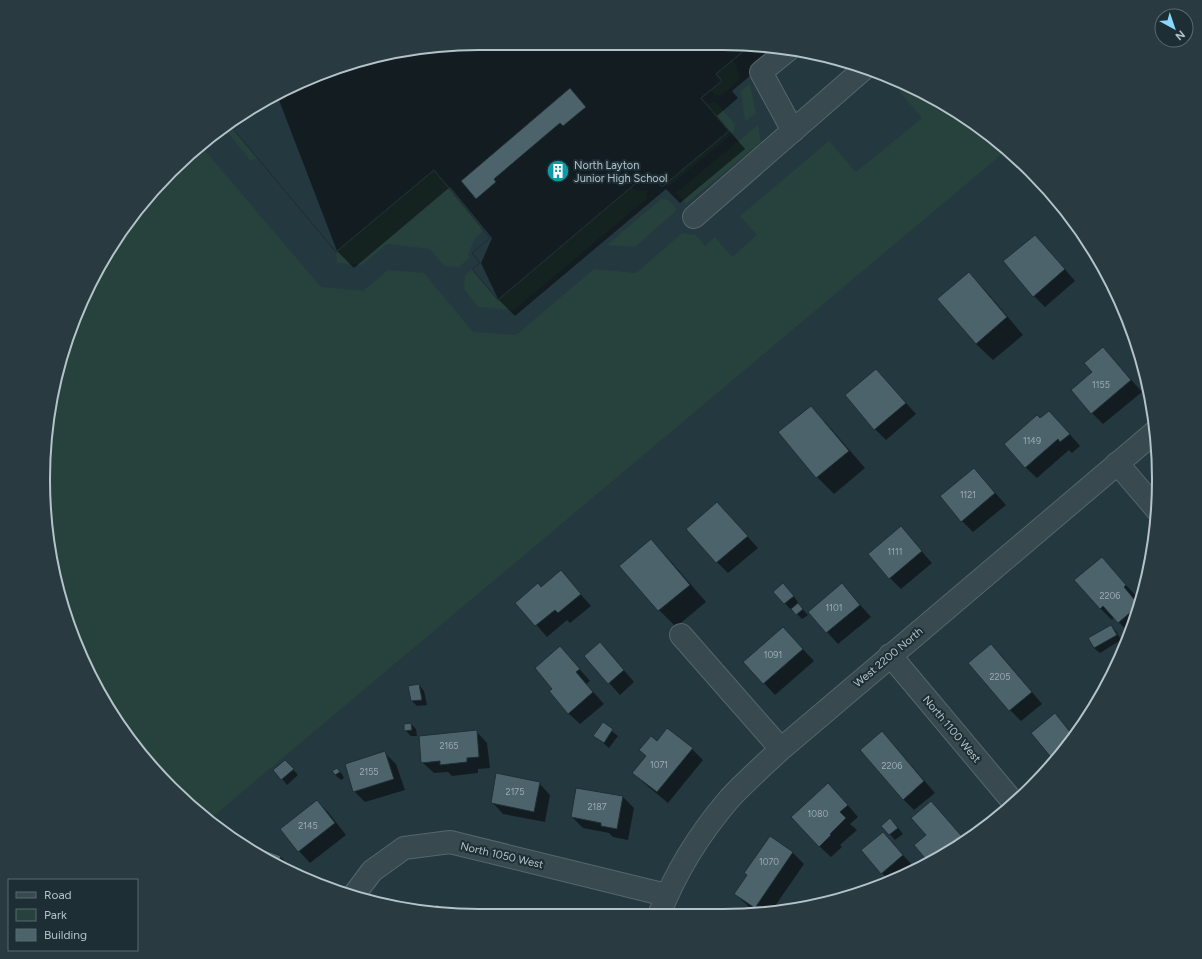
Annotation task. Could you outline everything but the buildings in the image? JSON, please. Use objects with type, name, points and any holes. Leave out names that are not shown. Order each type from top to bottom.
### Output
[{"type":"street","points":[[783,55],[761,72],[793,131]]},
{"type":"street","points":[[694,217],[860,73]]},
{"type":"street","name":"West 2200 North","points":[[661,909],[666,895],[693,846],[730,798],[781,749],[890,655],[1149,436]]},
{"type":"street","points":[[1117,463],[1151,503]]},
{"type":"street","points":[[681,635],[781,749]]},
{"type":"street","name":"North 1100 West","points":[[890,655],[1010,798]]},
{"type":"street","name":"North 1050 West","points":[[357,891],[372,871],[404,848],[450,842],[666,895]]},
{"type":"green space","points":[[732,60],[736,65],[739,80],[722,95],[714,95],[711,90],[722,81],[716,74]]},
{"type":"green space","points":[[750,84],[756,114],[745,121],[741,91]]},
{"type":"green space","points":[[901,89],[912,94],[961,122],[1002,154],[213,816],[196,802],[157,763],[122,718],[108,694],[94,669],[73,618],[58,563],[54,536],[50,480],[51,451],[58,396],[65,368],[73,341],[94,290],[122,241],[139,218],[157,196],[196,157],[205,150],[321,287],[363,291],[388,270],[424,273],[473,332],[516,335],[594,269],[636,273],[682,233],[696,235],[705,246],[715,237],[732,257],[757,235],[740,216],[829,141],[856,172],[922,118],[899,91]]},
{"type":"green space","points":[[716,102],[735,124],[734,132],[669,186],[665,185],[729,131],[706,104]]},
{"type":"green space","points":[[249,118],[234,130],[259,159],[250,160],[227,132]]},
{"type":"green space","points":[[758,125],[761,142],[686,204],[676,193]]},
{"type":"green space","points":[[434,170],[484,230],[475,238],[468,255],[469,258],[459,267],[444,266],[430,249],[387,244],[362,265],[337,263],[336,252]]},
{"type":"green space","points":[[632,187],[636,190],[647,191],[647,198],[514,310],[478,307],[464,289],[465,275],[472,269],[498,299]]},
{"type":"green space","points":[[661,199],[669,200],[677,210],[635,247],[607,245]]},
{"type":"place","name":"North Layton Junior High School","points":[[558,171]]}]
